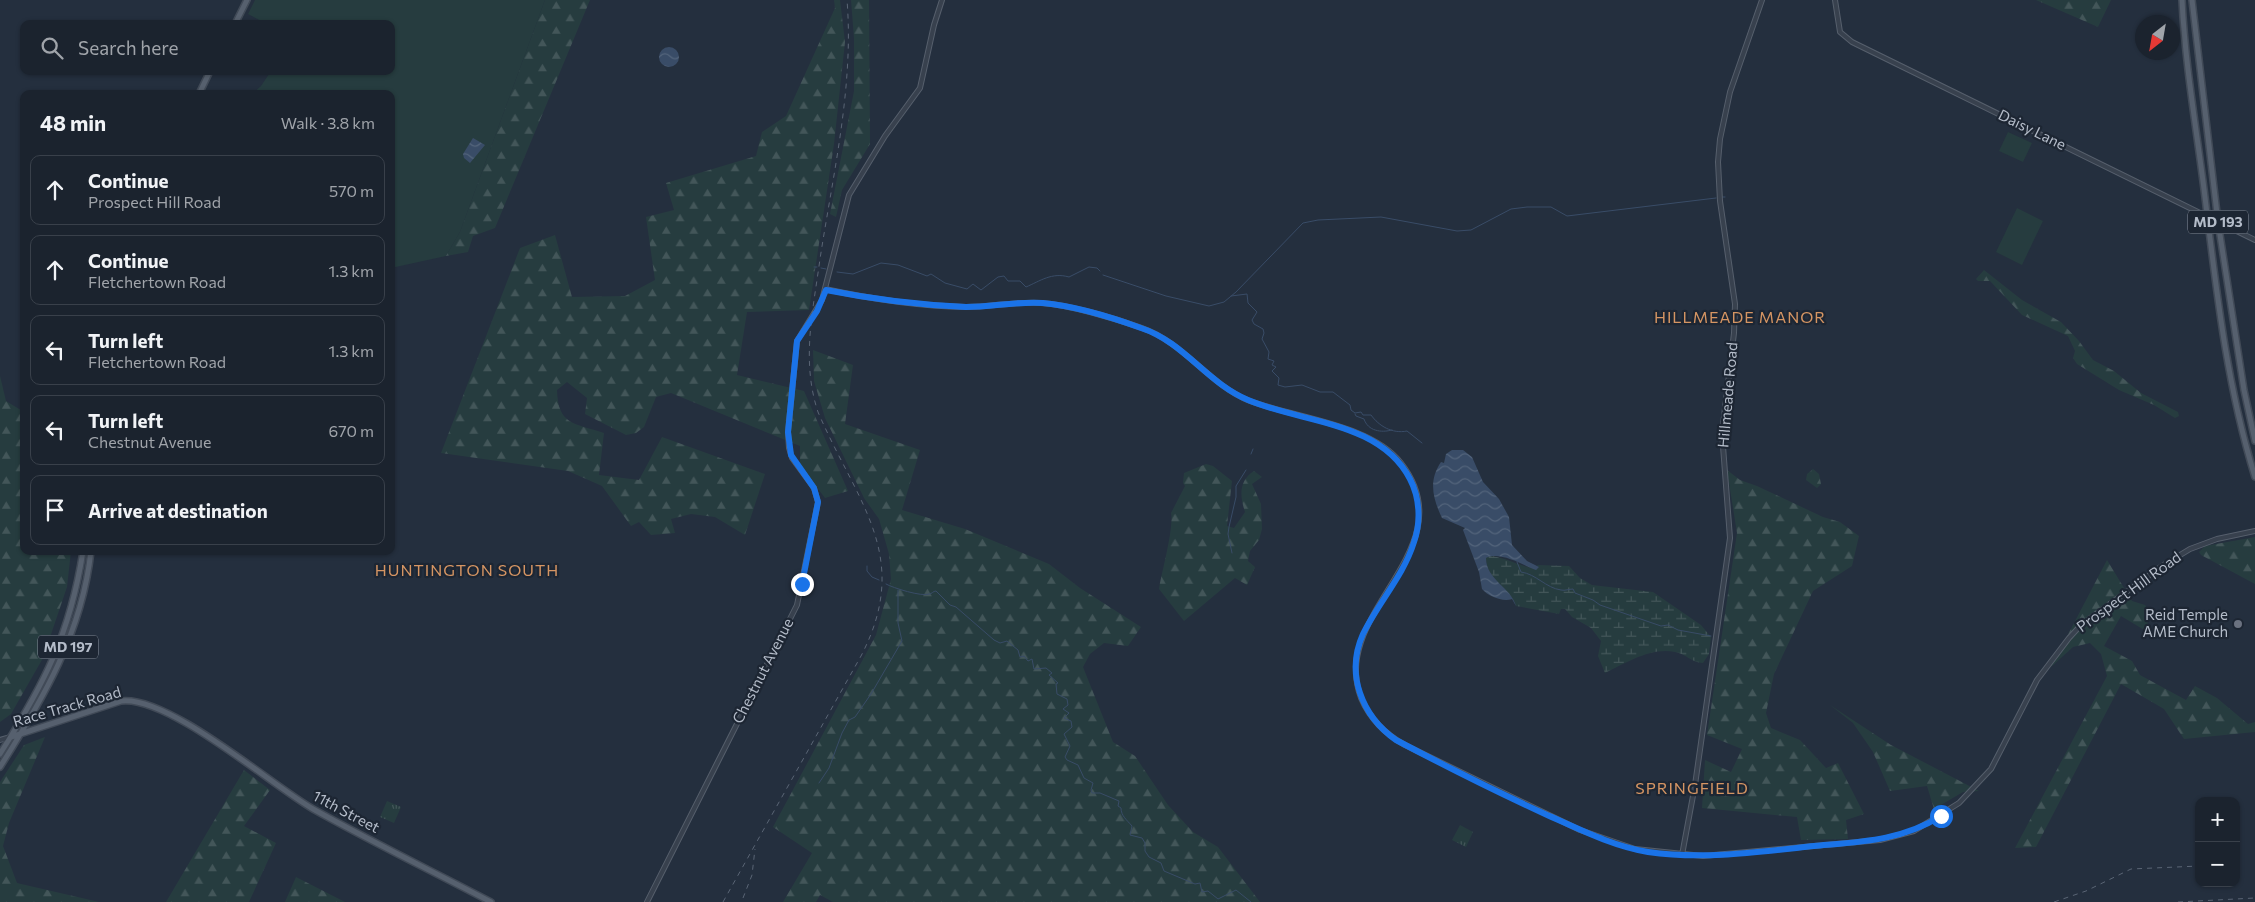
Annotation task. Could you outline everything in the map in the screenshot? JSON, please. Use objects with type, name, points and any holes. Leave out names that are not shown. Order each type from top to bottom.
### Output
[{"type":"main road","points":[[236,20],[247,0]]},
{"type":"main road","name":"MD 193","points":[[2182,0],[2188,69],[2228,367],[2255,477]]},
{"type":"main road","name":"MD 193","points":[[2192,0],[2218,222],[2244,390],[2255,442]]},
{"type":"main road","points":[[201,90],[208,75]]},
{"type":"main road","name":"MD 197","points":[[0,754],[42,684],[63,638],[75,596],[82,555]]},
{"type":"main road","name":"MD 197","points":[[0,767],[31,718],[68,646],[82,602],[90,555]]},
{"type":"main road","name":"Race Track Road","points":[[11,737],[126,701],[146,705],[196,729]]},
{"type":"main road","points":[[31,718],[33,724],[42,727]]},
{"type":"main road","name":"11th Street","points":[[196,729],[302,802],[492,902]]},
{"type":"main road","points":[[0,748],[0,754]]},
{"type":"street","name":"Chestnut Avenue","points":[[647,902],[799,598],[818,502],[814,488],[791,455],[788,432],[797,341],[817,311],[826,290],[848,195],[885,136],[919,91],[934,25],[942,0]]},
{"type":"street","name":"Hillmeade Road","points":[[1682,855],[1695,785],[1730,532],[1722,433],[1734,333],[1735,304],[1720,201],[1718,162],[1720,138],[1730,92],[1762,0]]},
{"type":"street","name":"Daisy Lane","points":[[1835,0],[1840,32],[1852,42],[2255,240]]},
{"type":"street","name":"Prospect Hill Road","points":[[826,290],[864,297],[958,306],[1048,304],[1120,322],[1152,332],[1170,342],[1224,387],[1238,395],[1264,406],[1364,436],[1379,443],[1399,460],[1411,480],[1416,495],[1418,519],[1411,551],[1366,626],[1358,649],[1357,684],[1363,702],[1372,718],[1396,740],[1508,797],[1580,830],[1625,847],[1647,852],[1714,856],[1880,840],[1905,834],[1932,821],[1959,803],[1991,769],[2037,680],[2081,625],[2162,566],[2190,549],[2217,539],[2255,531]]},
{"type":"street","name":"Race Track Road","points":[[0,740],[11,737]]},
{"type":"green space","points":[[255,0],[545,0],[460,232],[446,256],[395,267],[395,90],[256,90],[268,75],[395,75],[395,20],[259,20],[248,14]]},
{"type":"green space","points":[[545,0],[590,0],[495,228],[473,236],[468,252],[446,256],[460,232]]},
{"type":"green space","points":[[834,0],[840,0],[845,42],[834,144],[809,310],[747,312],[737,375],[804,391],[848,491],[825,498],[800,465],[800,446],[671,393],[656,397],[644,427],[636,433],[626,435],[585,414],[587,398],[567,382],[557,390],[558,402],[565,417],[577,424],[604,433],[599,475],[639,480],[662,437],[765,474],[745,535],[715,517],[691,514],[671,519],[675,533],[651,535],[639,522],[631,526],[602,486],[568,471],[441,453],[520,248],[555,235],[572,297],[625,296],[655,280],[646,217],[674,210],[666,183],[756,156],[762,132],[786,116],[835,8]]},
{"type":"green space","points":[[851,0],[869,0],[870,144],[842,190],[836,217],[830,214],[854,91],[854,38]]},
{"type":"green space","points":[[2036,0],[2111,0],[2098,27]]},
{"type":"green space","points":[[2008,132],[2032,143],[2023,162],[1999,151]]},
{"type":"green space","points":[[2017,208],[2043,221],[2022,265],[1996,252]]},
{"type":"green space","points":[[1984,270],[2022,300],[2061,322],[2079,341],[2093,360],[2114,371],[2141,393],[2178,412],[2179,416],[2175,418],[2154,405],[2119,390],[2077,364],[2073,358],[2075,351],[2068,336],[2022,315],[1990,281],[1978,281],[1976,279]]},
{"type":"green space","points":[[813,350],[853,365],[845,424],[920,450],[902,510],[965,529],[1049,564],[1080,588],[1141,627],[1128,646],[1104,643],[1090,654],[1083,667],[1113,742],[1135,756],[1168,805],[1193,832],[1218,847],[1260,902],[833,902],[820,895],[816,902],[783,902],[812,853],[773,827],[876,635],[891,579],[889,554],[879,519],[864,498],[825,418],[814,381]]},
{"type":"green space","points":[[0,376],[6,401],[20,410],[20,555],[71,555],[67,587],[43,658],[11,714],[0,722]]},
{"type":"green space","points":[[1206,464],[1213,466],[1232,481],[1227,526],[1234,528],[1245,512],[1241,495],[1245,480],[1254,471],[1262,477],[1252,484],[1261,504],[1262,529],[1259,540],[1250,551],[1248,561],[1255,567],[1247,585],[1235,578],[1184,621],[1159,589],[1169,539],[1171,513],[1185,486],[1183,483],[1184,473]]},
{"type":"green space","points":[[1813,469],[1819,474],[1821,484],[1817,488],[1806,480],[1807,474]]},
{"type":"green space","points":[[1727,470],[1740,480],[1823,517],[1840,522],[1859,536],[1852,566],[1813,591],[1774,674],[1766,713],[1771,728],[1800,740],[1826,768],[1838,763],[1864,814],[1846,820],[1848,839],[1801,840],[1797,817],[1702,808],[1705,760],[1731,772],[1742,749],[1707,735],[1737,533]]},
{"type":"green space","points":[[2255,537],[2255,584],[2201,555],[2199,552],[2205,546]]},
{"type":"green space","points":[[1488,556],[1533,568],[1539,568],[1537,565],[1569,566],[1580,578],[1592,585],[1653,592],[1701,625],[1711,637],[1709,654],[1703,663],[1696,662],[1675,652],[1657,652],[1639,657],[1605,673],[1598,656],[1601,641],[1591,628],[1572,617],[1565,609],[1561,609],[1559,614],[1516,606],[1513,599],[1490,572],[1486,558]]},
{"type":"green space","points":[[2107,560],[2132,601],[2145,605],[2150,613],[2146,631],[2121,616],[2104,646],[2132,661],[2140,675],[2186,700],[2195,686],[2217,698],[2248,724],[2255,722],[2255,732],[2184,739],[2164,709],[2121,684],[2036,847],[2015,848],[2107,676],[2101,654],[2090,643],[2073,647],[2051,667]]},
{"type":"green space","points":[[1830,705],[1891,745],[1979,791],[1963,792],[1934,809],[1927,786],[1890,791],[1873,752],[1853,723]]},
{"type":"green space","points":[[45,737],[9,823],[3,846],[17,883],[99,902],[0,902],[0,782],[24,745]]},
{"type":"green space","points":[[244,770],[270,790],[244,826],[276,843],[249,902],[166,902]]},
{"type":"green space","points":[[387,801],[401,807],[394,823],[380,817]]},
{"type":"green space","points":[[1460,825],[1473,832],[1466,847],[1452,840]]},
{"type":"green space","points":[[296,877],[345,902],[285,902]]},
{"type":"water","points":[[669,47],[676,50],[679,57],[676,64],[669,67],[662,64],[659,57],[662,50]]},
{"type":"water","points":[[473,138],[485,145],[470,163],[464,158],[463,154]]},
{"type":"water","points":[[1452,450],[1463,450],[1472,457],[1483,482],[1499,499],[1509,517],[1512,545],[1527,561],[1539,567],[1536,570],[1505,557],[1492,556],[1486,558],[1490,572],[1513,599],[1516,606],[1512,599],[1496,598],[1482,589],[1479,572],[1463,530],[1465,528],[1442,518],[1439,511],[1433,490],[1434,476],[1441,462],[1444,463],[1446,454]]},
{"type":"waterway","points":[[1103,275],[1166,296],[1209,306],[1224,302],[1236,292],[1303,223],[1318,220],[1381,217],[1457,231],[1471,230],[1511,209],[1551,207],[1567,216],[1716,198]]},
{"type":"waterway","points":[[837,272],[853,274],[881,263],[898,265],[927,276],[931,274],[945,283],[967,289],[973,284],[981,290],[998,277],[1004,276],[1008,281],[1020,281],[1026,287],[1052,276],[1069,277],[1089,267],[1097,268],[1100,271]]},
{"type":"waterway","points":[[821,268],[826,269]]},
{"type":"waterway","points":[[1231,296],[1247,294],[1248,303],[1257,312],[1252,320],[1254,324],[1263,329],[1262,339],[1269,352],[1268,359],[1274,361],[1272,365],[1276,367],[1272,371],[1279,378],[1278,385],[1285,387],[1302,385],[1320,392],[1333,392],[1350,405],[1351,410],[1355,413],[1361,412],[1363,415],[1371,415],[1378,423],[1391,430],[1407,431],[1422,443]]},
{"type":"waterway","points":[[1355,414],[1364,419],[1372,429],[1379,431],[1392,430]]},
{"type":"waterway","points":[[1251,454],[1253,449]]},
{"type":"waterway","points":[[1232,553],[1228,534],[1229,527],[1236,497],[1236,486],[1246,470]]},
{"type":"waterway","points":[[1517,562],[1521,572],[1531,575],[1556,589],[1573,589],[1575,593],[1600,605],[1661,626],[1668,625],[1678,630],[1711,636]]},
{"type":"waterway","points":[[867,566],[867,571],[872,577],[879,580]]},
{"type":"waterway","points":[[886,584],[901,590],[925,595],[936,591],[950,605],[956,607],[994,640],[1000,643],[1007,641],[1018,650],[1020,657],[1024,656],[1028,661],[1032,659],[1034,669],[1046,668],[1052,673],[1049,675],[1058,683],[1056,684],[1057,694],[1067,699],[1068,705],[1063,709],[1069,713],[1064,718],[1071,721],[1072,727],[1064,734],[1070,746],[1065,757],[1067,760],[1078,765],[1084,778],[1093,783],[1092,793],[1100,793],[1119,801],[1118,806],[1121,808],[1123,816],[1132,826],[1130,835],[1142,838],[1145,843],[1145,851],[1149,857],[1161,863],[1164,871],[1195,884],[1200,883],[1202,892],[1208,891],[1218,899],[1236,890],[1251,902]]},
{"type":"waterway","points":[[819,783],[829,768],[849,720],[855,717],[871,694],[902,641],[898,623],[898,590]]},
{"type":"railway","points":[[723,902],[861,656],[876,621],[882,588],[881,559],[874,531],[818,412],[810,374],[809,355],[812,317],[845,97],[848,65],[847,0]]},
{"type":"railway","points":[[743,898],[752,875],[755,849]]},
{"type":"railway","points":[[2054,902],[2086,891],[2131,869],[2195,866]]},
{"type":"railway","points":[[2178,902],[2255,898]]},
{"type":"place","name":"Reid Temple AME Church","points":[[2238,624]]},
{"type":"district","name":"HILLMEADE MANOR","points":[[1740,317]]},
{"type":"district","name":"HUNTINGTON SOUTH","points":[[467,570]]},
{"type":"district","name":"SPRINGFIELD","points":[[1692,788]]},
{"type":"route","points":[[802,584],[818,502],[814,488],[791,455],[788,432],[797,341],[817,311],[826,290],[864,297],[968,307],[1028,303],[1054,304],[1120,322],[1161,336],[1176,345],[1230,391],[1264,406],[1349,430],[1372,439],[1394,454],[1399,460],[1413,484],[1416,495],[1418,503],[1417,531],[1411,551],[1366,626],[1360,639],[1356,658],[1356,678],[1363,702],[1372,718],[1387,734],[1396,740],[1508,797],[1580,830],[1609,842],[1647,852],[1703,856],[1880,840],[1914,831],[1941,816]]}]
